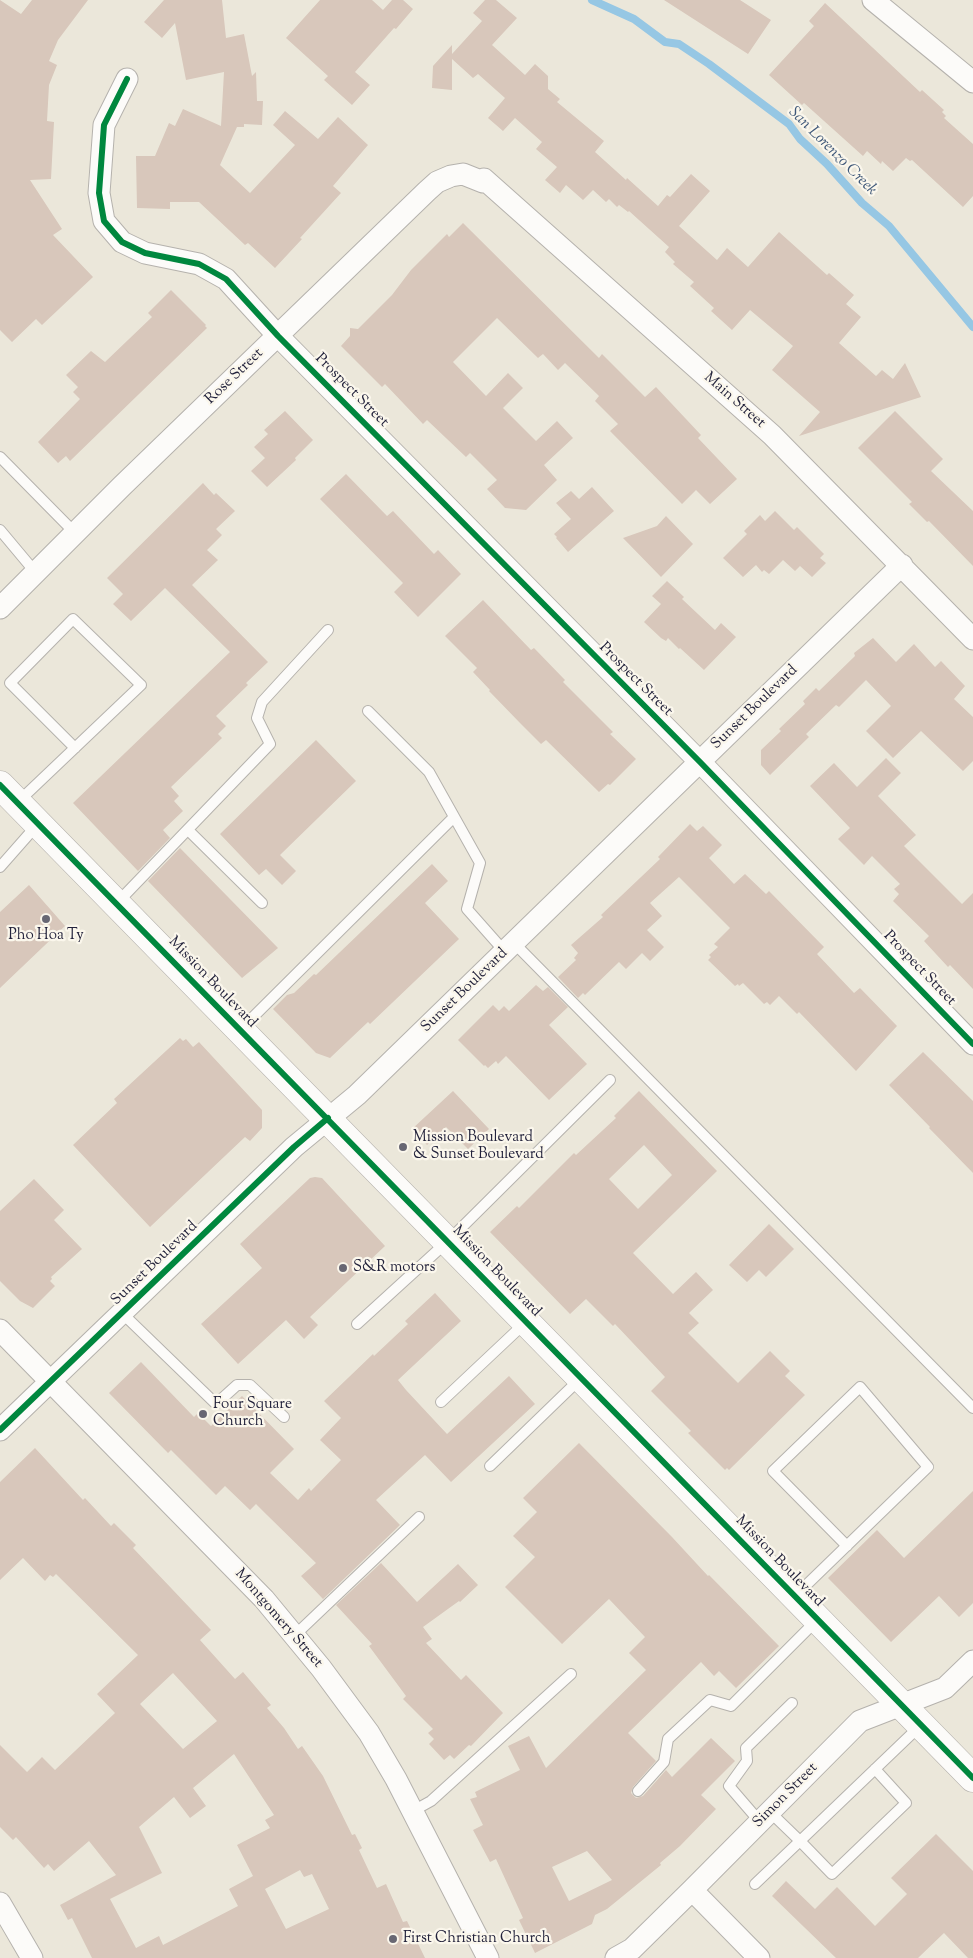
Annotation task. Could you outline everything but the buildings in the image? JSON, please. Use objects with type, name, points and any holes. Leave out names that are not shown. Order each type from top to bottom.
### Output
[{"type":"main road","name":"Mission Boulevard","points":[[9,794],[973,1778]]},
{"type":"street","points":[[873,0],[971,77]]},
{"type":"street","name":"Prospect Street","points":[[127,79],[104,125],[99,193],[104,221],[122,242],[145,253],[198,264],[226,279],[278,336],[700,762],[973,1044]]},
{"type":"street","name":"Rose Street","points":[[0,608],[437,182],[451,176],[463,174],[483,182]]},
{"type":"street","name":"Main Street","points":[[483,182],[484,179],[772,435],[973,639]]},
{"type":"street","name":"Sunset Boulevard","points":[[0,1430],[294,1147],[357,1095],[902,565]]},
{"type":"street","name":"Montgomery Street","points":[[0,1330],[264,1599],[321,1668],[369,1733],[413,1812],[488,1958]]},
{"type":"street","name":"Simon Street","points":[[616,1958],[632,1949],[860,1721],[945,1688],[973,1661]]},
{"type":"street","points":[[692,1890],[759,1958]]},
{"type":"street","points":[[0,1903],[32,1958]]},
{"type":"lane","points":[[0,457],[75,533]]},
{"type":"lane","points":[[0,530],[36,573]]},
{"type":"lane","points":[[9,794],[75,748],[142,685],[73,619],[10,683],[75,748]]},
{"type":"lane","points":[[116,903],[270,744],[257,718],[262,702],[328,630]]},
{"type":"lane","points":[[368,711],[429,772],[480,863],[467,909],[509,948],[973,1408]]},
{"type":"lane","points":[[240,1029],[454,817]]},
{"type":"lane","points":[[0,867],[38,824]]},
{"type":"lane","points":[[188,830],[262,902]]},
{"type":"lane","points":[[357,1324],[448,1241],[610,1080]]},
{"type":"lane","points":[[122,1313],[216,1404],[237,1385],[250,1386],[284,1417]]},
{"type":"lane","points":[[441,1402],[526,1321]]},
{"type":"lane","points":[[490,1466],[582,1378]]},
{"type":"lane","points":[[795,1596],[928,1467],[860,1387],[774,1471],[846,1546]]},
{"type":"lane","points":[[294,1636],[419,1517]]},
{"type":"lane","points":[[638,1791],[664,1762],[668,1739],[710,1700],[731,1706],[818,1619]]},
{"type":"lane","points":[[413,1812],[431,1801],[572,1674]]},
{"type":"lane","points":[[792,1703],[746,1748],[748,1761],[729,1786],[765,1817],[800,1841],[832,1874],[906,1803],[875,1770]]},
{"type":"lane","points":[[755,1884],[922,1725]]},
{"type":"waterway","name":"San Lorenzo Creek","points":[[592,0],[634,19],[665,42],[679,44],[789,124],[800,139],[827,164],[862,203],[889,226],[973,327]]},
{"type":"cycle path","points":[[127,79],[104,125],[99,193],[104,221],[122,242],[145,253],[199,264],[226,279],[278,336],[700,762],[973,1044]]},
{"type":"cycle path","points":[[0,785],[973,1778]]},
{"type":"cycle path","points":[[0,1430],[294,1147],[328,1118]]},
{"type":"place","name":"Pho Hoa Ty","points":[[46,919]]},
{"type":"place","name":"Mission Boulevard & Sunset Boulevard","points":[[403,1147]]},
{"type":"place","name":"S&R motors","points":[[343,1268]]},
{"type":"place","name":"Four Square Church","points":[[203,1414]]},
{"type":"place","name":"First Christian Church","points":[[393,1939]]}]
